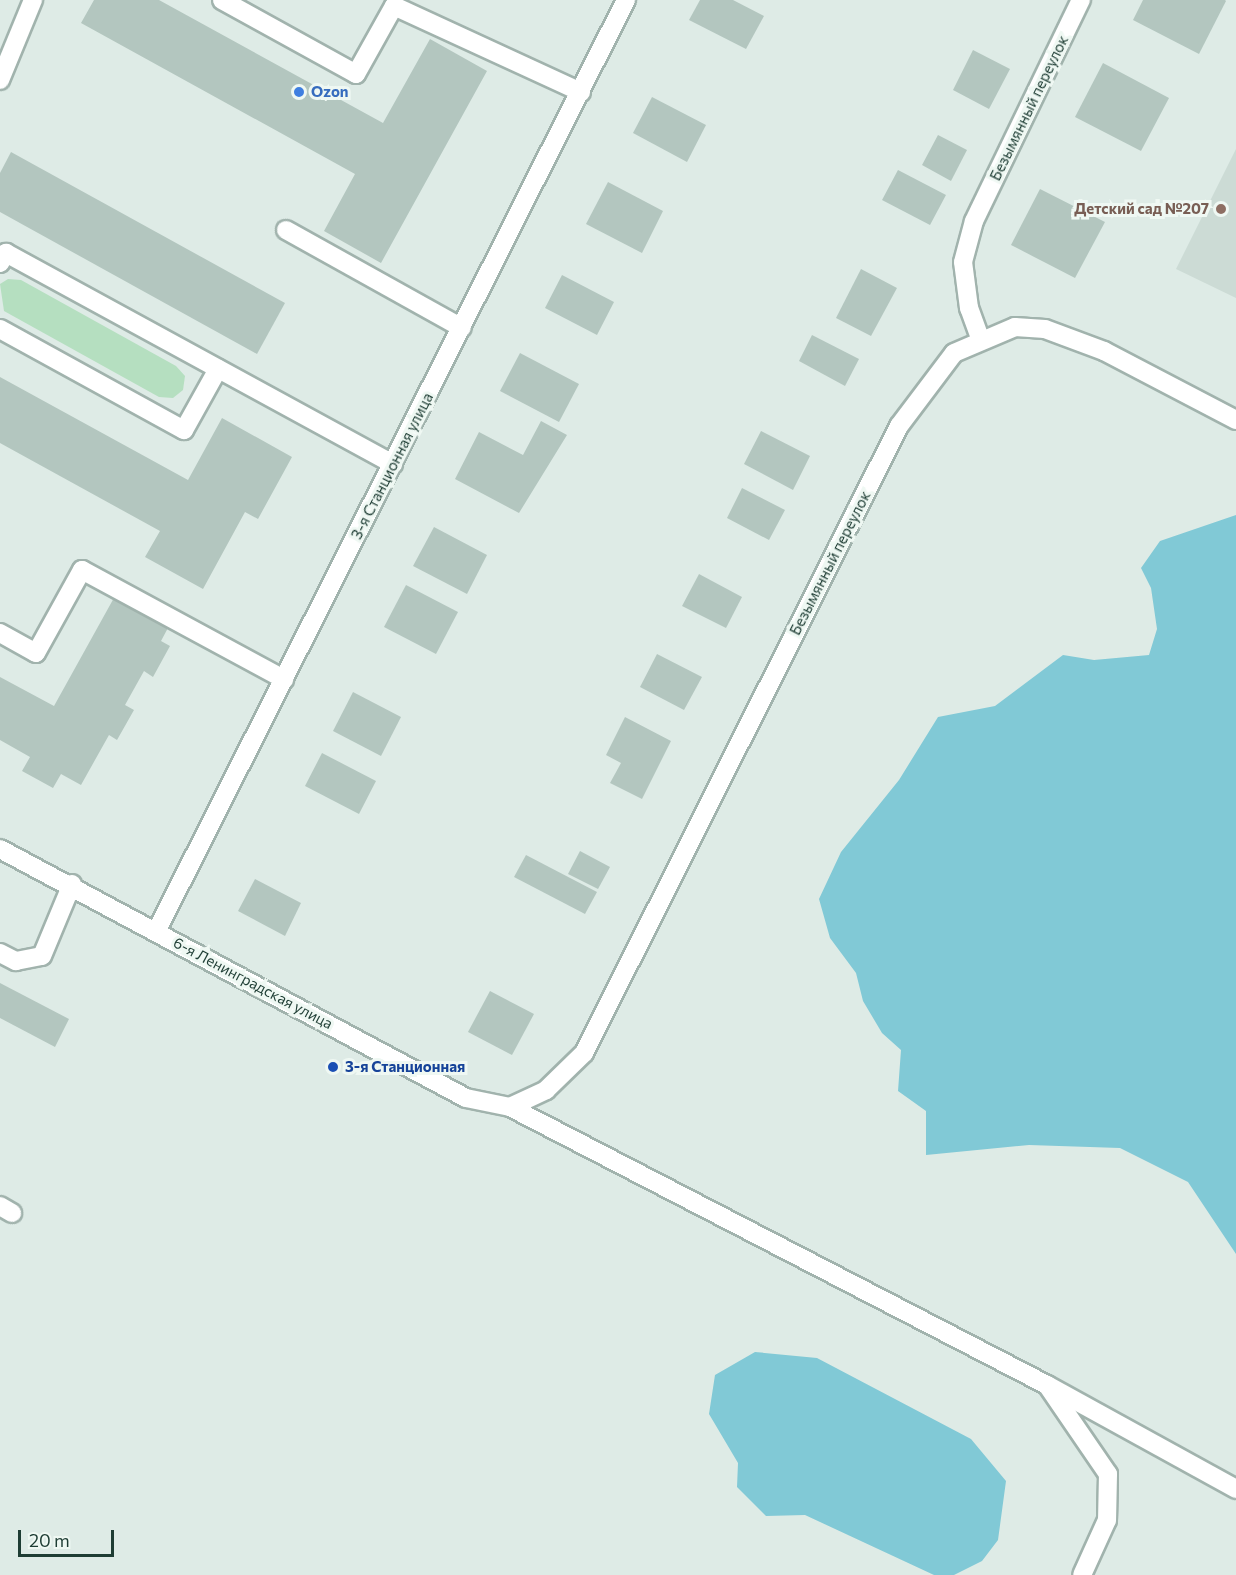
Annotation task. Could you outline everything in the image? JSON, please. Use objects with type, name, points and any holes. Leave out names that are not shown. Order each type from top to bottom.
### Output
[{"type":"street","points":[[0,80],[33,0]]},
{"type":"street","points":[[222,0],[356,74],[394,6],[581,92]]},
{"type":"street","name":"3-я Станционная улица","points":[[156,932],[626,0]]},
{"type":"street","name":"Безымянный переулок","points":[[510,1107],[546,1090],[584,1053],[899,426],[954,353],[980,338],[969,308],[963,262],[974,221],[1081,0]]},
{"type":"street","points":[[286,230],[462,328]]},
{"type":"street","points":[[0,263],[6,253],[393,464]]},
{"type":"street","points":[[980,338],[1015,327],[1076,339],[1236,420]]},
{"type":"street","points":[[0,328],[184,430],[218,369]]},
{"type":"street","points":[[0,633],[36,653],[82,570],[284,679]]},
{"type":"street","name":"6-я Ленинградская улица","points":[[0,849],[72,884],[156,932],[466,1098],[510,1107],[1047,1385],[1236,1489]]},
{"type":"street","points":[[0,953],[28,962],[42,956],[72,884]]},
{"type":"street","points":[[1047,1385],[1108,1474],[1107,1520],[1085,1568],[1076,1575]]},
{"type":"shaded area","name":"Детский сад №207","points":[[1236,149],[1236,298],[1176,269]]},
{"type":"green space","points":[[8,279],[21,280],[176,366],[185,376],[183,390],[173,398],[159,397],[4,311],[0,284]]},
{"type":"water","points":[[1236,515],[1236,1254],[1188,1182],[1120,1148],[1029,1145],[926,1155],[926,1111],[898,1091],[901,1050],[882,1033],[863,1001],[856,973],[830,938],[819,899],[841,852],[899,780],[938,717],[995,706],[1063,655],[1094,660],[1149,655],[1157,629],[1151,588],[1141,568],[1160,541]]},
{"type":"water","points":[[755,1352],[817,1358],[971,1439],[1006,1481],[998,1540],[982,1561],[954,1575],[934,1575],[805,1515],[766,1516],[737,1487],[738,1463],[709,1414],[715,1375]]},
{"type":"building","points":[[94,0],[159,0],[383,123],[430,39],[487,71],[381,263],[324,231],[355,174],[81,23]]},
{"type":"building","points":[[700,0],[733,0],[764,16],[746,49],[689,20]]},
{"type":"building","points":[[1143,0],[1226,1],[1199,54],[1133,20]]},
{"type":"building","points":[[973,50],[1010,69],[989,109],[953,90]]},
{"type":"building","points":[[1103,63],[1169,98],[1141,151],[1075,117]]},
{"type":"building","points":[[652,97],[706,125],[687,162],[633,133]]},
{"type":"building","points":[[938,135],[967,150],[951,181],[922,165]]},
{"type":"building","points":[[11,152],[285,303],[257,354],[0,212],[0,173]]},
{"type":"building","points":[[898,170],[946,195],[930,225],[882,200]]},
{"type":"building","points":[[608,182],[663,211],[642,253],[586,224]]},
{"type":"building","points":[[1040,189],[1105,222],[1075,278],[1011,245]]},
{"type":"building","points":[[861,269],[897,288],[871,336],[836,318]]},
{"type":"building","points":[[562,275],[614,302],[597,335],[545,308]]},
{"type":"building","points":[[812,335],[859,359],[845,386],[799,361]]},
{"type":"building","points":[[520,353],[579,384],[559,422],[500,391]]},
{"type":"building","points":[[0,377],[188,480],[222,418],[292,457],[258,519],[245,512],[203,589],[145,557],[160,531],[0,443]]},
{"type":"building","points":[[541,421],[567,435],[519,513],[455,479],[479,432],[523,455]]},
{"type":"building","points":[[761,431],[810,456],[793,490],[744,464]]},
{"type":"building","points":[[742,488],[785,510],[769,540],[727,518]]},
{"type":"building","points":[[434,527],[487,555],[467,594],[413,566]]},
{"type":"building","points":[[699,574],[742,597],[726,628],[682,606]]},
{"type":"building","points":[[406,585],[458,612],[436,654],[384,627]]},
{"type":"building","points":[[115,596],[169,626],[161,641],[170,646],[153,677],[144,671],[125,705],[134,710],[117,740],[109,735],[81,785],[61,774],[53,788],[22,771],[30,757],[0,740],[0,677],[54,706]]},
{"type":"building","points":[[657,654],[702,677],[684,710],[640,687]]},
{"type":"building","points":[[353,692],[401,717],[381,756],[333,731]]},
{"type":"building","points":[[625,717],[671,741],[642,799],[610,783],[621,763],[606,755]]},
{"type":"building","points":[[322,753],[376,781],[359,814],[305,786]]},
{"type":"building","points":[[580,851],[610,867],[598,889],[568,874]]},
{"type":"building","points":[[526,855],[597,892],[585,914],[514,877]]},
{"type":"building","points":[[255,879],[301,903],[285,936],[238,911]]},
{"type":"building","points":[[0,983],[69,1019],[55,1047],[0,1018]]},
{"type":"building","points":[[490,991],[534,1014],[512,1055],[468,1032]]},
{"type":"place","name":"Ozon","points":[[299,92]]},
{"type":"place","name":"Детский сад №207","points":[[1221,209]]},
{"type":"place","name":"3-я Станционная","points":[[333,1067]]}]
